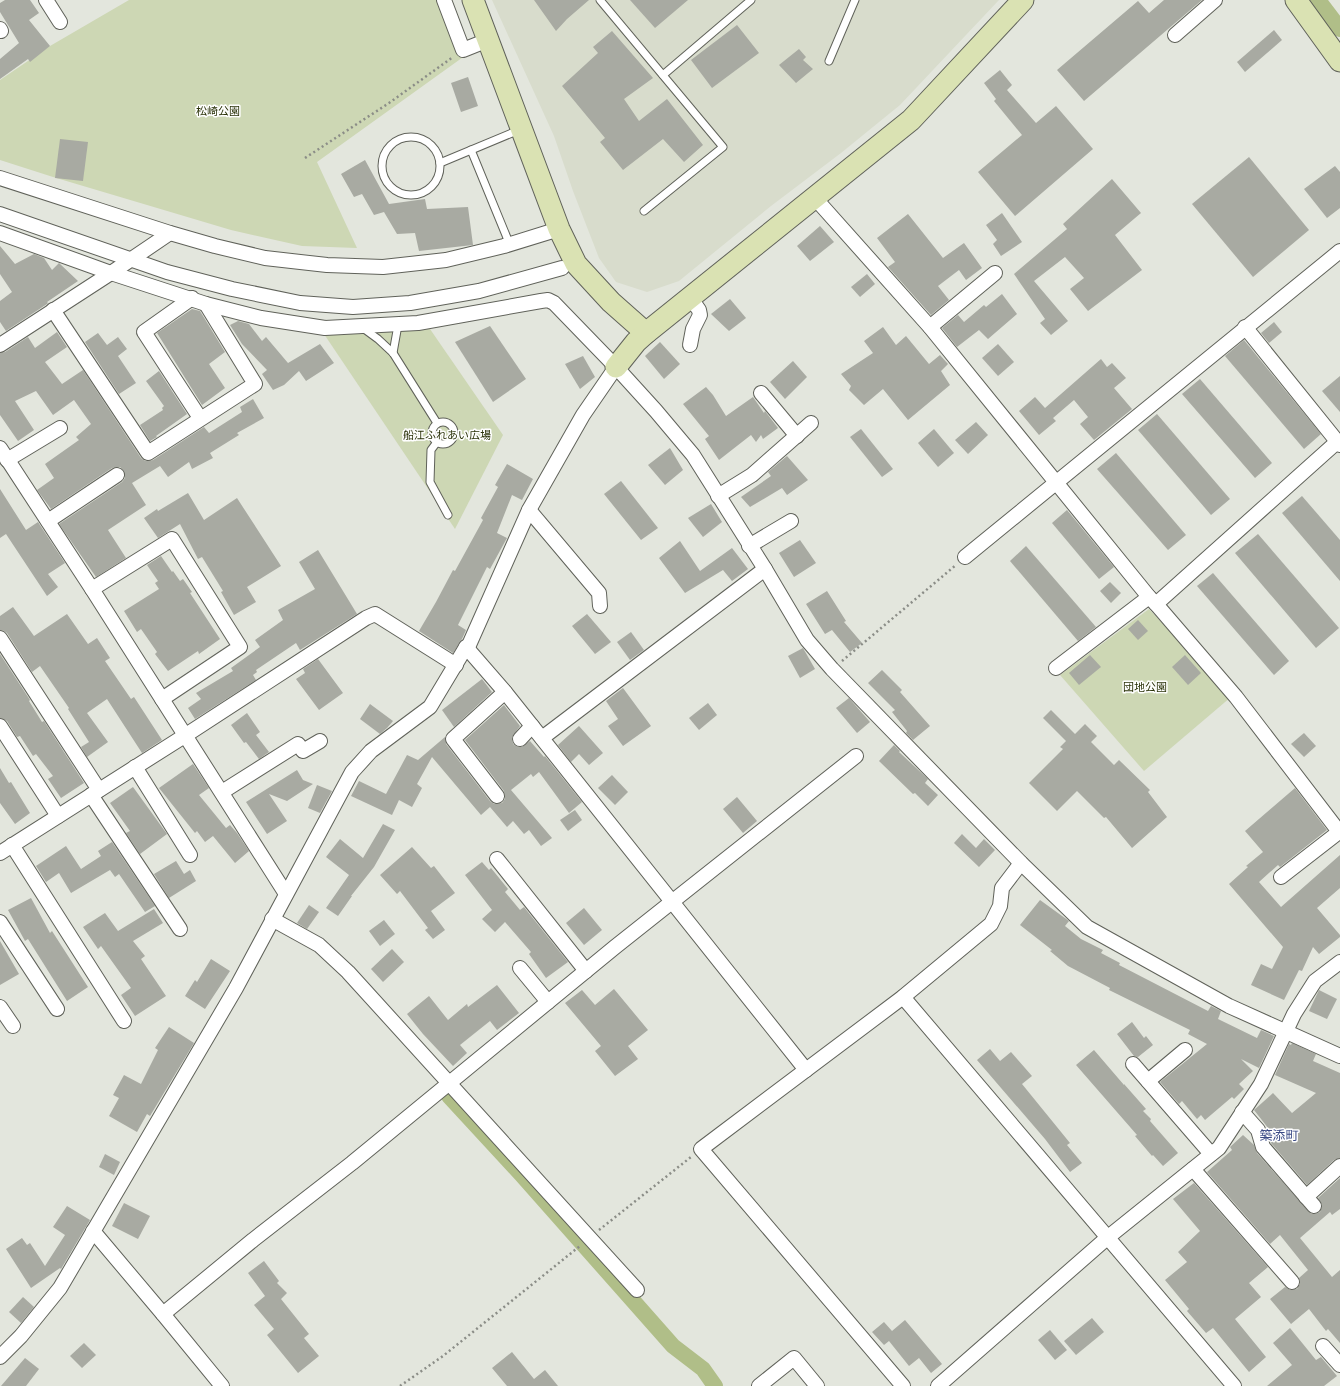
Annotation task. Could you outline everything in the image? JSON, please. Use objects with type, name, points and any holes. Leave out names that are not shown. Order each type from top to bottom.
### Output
[{"type":"street","points":[[46,0],[60,22]]},
{"type":"street","points":[[444,0],[463,50],[488,40]]},
{"type":"street","points":[[473,0],[559,230],[576,264],[611,302],[646,333]]},
{"type":"street","points":[[1,1353],[21,1336],[60,1288],[236,988],[352,772],[371,751],[430,707],[466,647],[470,645],[529,510],[583,415],[616,367],[636,342],[646,333],[911,120],[1023,0]]},
{"type":"street","points":[[1175,35],[1215,0]]},
{"type":"street","points":[[1296,0],[1340,61]]},
{"type":"street","points":[[0,178],[215,246],[265,258],[335,265],[383,267],[446,260],[510,245],[559,230]]},
{"type":"street","points":[[814,198],[930,327],[1153,600],[1236,696],[1339,833],[1281,877]]},
{"type":"street","points":[[0,214],[168,272],[232,289],[300,303],[353,307],[410,303],[479,291],[562,268]]},
{"type":"street","points":[[0,233],[111,273],[192,298],[206,304],[261,318],[325,328],[418,323],[548,300],[554,303],[616,367],[692,456],[808,640],[832,669],[1021,863],[1087,927],[1229,1006],[1286,1030],[1340,1056]]},
{"type":"street","points":[[0,345],[170,233]]},
{"type":"street","points":[[965,557],[1340,250]]},
{"type":"street","points":[[930,327],[995,273]]},
{"type":"street","points":[[192,298],[144,332],[200,418]]},
{"type":"street","points":[[690,298],[699,310],[700,315],[693,329],[690,345]]},
{"type":"street","points":[[53,310],[148,453],[200,418],[255,384],[206,304]]},
{"type":"street","points":[[1056,668],[1153,600],[1339,443],[1245,327]]},
{"type":"street","points":[[761,393],[798,436]]},
{"type":"street","points":[[718,496],[752,475],[811,423]]},
{"type":"street","points":[[60,428],[4,454],[92,588],[286,894]]},
{"type":"street","points":[[48,521],[117,475]]},
{"type":"street","points":[[529,510],[599,593],[600,606]]},
{"type":"street","points":[[749,546],[791,521]]},
{"type":"street","points":[[92,588],[172,539],[240,647],[162,699]]},
{"type":"street","points":[[542,738],[764,569]]},
{"type":"street","points":[[124,1021],[6,849],[186,735],[359,622],[375,614],[456,665]]},
{"type":"street","points":[[0,638],[180,930]]},
{"type":"street","points":[[466,647],[542,738],[806,1070]]},
{"type":"street","points":[[497,796],[453,739],[505,692]]},
{"type":"street","points":[[0,726],[58,816]]},
{"type":"street","points":[[520,739],[532,726]]},
{"type":"street","points":[[222,792],[298,744],[303,751],[320,741]]},
{"type":"street","points":[[163,1314],[253,1240],[352,1163],[586,971],[856,756]]},
{"type":"street","points":[[135,767],[190,855]]},
{"type":"street","points":[[497,859],[586,971]]},
{"type":"street","points":[[903,1386],[701,1149],[903,997],[992,924],[1000,906],[1002,888],[1021,863]]},
{"type":"street","points":[[272,919],[319,945],[348,972],[637,1290]]},
{"type":"street","points":[[0,922],[57,1009]]},
{"type":"street","points":[[938,1386],[1107,1238],[1219,1148],[1261,1084],[1294,1014],[1315,981],[1340,962]]},
{"type":"street","points":[[520,968],[548,1002]]},
{"type":"street","points":[[903,997],[1234,1386]]},
{"type":"street","points":[[0,1007],[12,1026]]},
{"type":"street","points":[[1148,1081],[1185,1050]]},
{"type":"street","points":[[1133,1064],[1211,1154]]},
{"type":"street","points":[[1242,1112],[1258,1130],[1263,1147],[1310,1201],[1340,1166]]},
{"type":"street","points":[[1193,1169],[1292,1282]]},
{"type":"street","points":[[93,1231],[222,1386]]},
{"type":"street","points":[[1323,1346],[1340,1365]]},
{"type":"street","points":[[759,1386],[794,1358],[817,1386]]},
{"type":"lane","points":[[600,0],[723,147],[644,212]]},
{"type":"lane","points":[[663,75],[751,0]]},
{"type":"lane","points":[[829,61],[855,0]]},
{"type":"lane","points":[[440,163],[522,129]]},
{"type":"lane","points":[[410,137],[421,139],[431,145],[438,154],[440,163],[439,177],[432,187],[423,193],[412,196],[400,194],[391,188],[384,178],[382,167],[384,156],[390,146],[399,140],[410,137]]},
{"type":"lane","points":[[470,150],[510,245]]},
{"type":"lane","points":[[393,353],[398,325]]},
{"type":"lane","points":[[362,327],[378,338],[393,353],[437,423]]},
{"type":"lane","points":[[446,421],[453,426],[455,435],[450,442],[446,444],[437,442],[434,439],[432,430],[437,423],[446,421]]},
{"type":"lane","points":[[437,442],[431,450],[430,482],[448,515]]},
{"type":"path","points":[[305,158],[389,103],[463,50]]},
{"type":"path","points":[[832,669],[965,557]]},
{"type":"path","points":[[400,1386],[443,1356],[701,1149]]},
{"type":"shaded area","points":[[492,0],[999,0],[900,105],[841,153],[771,206],[679,281],[647,292],[616,282],[599,258],[573,191],[554,136]]},
{"type":"green space","name":"松崎公園","points":[[129,0],[442,0],[466,55],[317,162],[357,248],[302,246],[231,230],[0,160],[0,80],[50,46]]},
{"type":"green space","name":"船江ふれあい広場","points":[[430,329],[503,435],[455,529],[324,334]]},
{"type":"green space","name":"団地公園","points":[[1149,609],[1231,697],[1144,771],[1060,675]]},
{"type":"building","points":[[5,0],[30,0],[39,13],[29,20],[50,46],[30,62],[28,59],[0,79],[0,59],[19,43],[0,12],[0,3]]},
{"type":"building","points":[[534,0],[589,0],[567,19],[556,31]]},
{"type":"building","points":[[630,0],[688,0],[655,28]]},
{"type":"building","points":[[1164,0],[1202,0],[1084,101],[1057,70],[1138,1],[1149,13]]},
{"type":"building","points":[[737,25],[759,53],[712,88],[691,60]]},
{"type":"building","points":[[1274,30],[1282,40],[1245,72],[1237,62]]},
{"type":"building","points":[[612,31],[653,78],[624,99],[639,121],[667,99],[703,145],[684,162],[663,139],[623,170],[600,142],[605,138],[562,86],[598,53],[593,47]]},
{"type":"building","points":[[799,49],[806,57],[803,60],[813,69],[796,83],[779,65]]},
{"type":"building","points":[[1000,70],[1012,85],[1007,90],[1036,123],[1056,106],[1093,149],[1015,216],[978,172],[1022,135],[994,101],[996,99],[984,83]]},
{"type":"building","points":[[468,77],[478,106],[461,112],[451,83]]},
{"type":"building","points":[[60,139],[88,142],[83,181],[55,178]]},
{"type":"building","points":[[1249,157],[1309,230],[1253,277],[1192,204]]},
{"type":"building","points":[[365,160],[389,204],[425,199],[427,209],[468,207],[473,245],[419,251],[415,233],[397,234],[384,212],[374,215],[362,194],[354,197],[341,174]]},
{"type":"building","points":[[1335,166],[1340,172],[1340,208],[1327,218],[1304,189]]},
{"type":"building","points":[[1112,179],[1141,213],[1115,235],[1142,270],[1088,311],[1070,289],[1084,278],[1065,257],[1034,281],[1068,321],[1051,335],[1040,323],[1045,319],[1014,274],[1067,229],[1063,224]]},
{"type":"building","points":[[1002,213],[1022,242],[1001,256],[993,244],[997,240],[986,225]]},
{"type":"building","points":[[908,214],[943,258],[964,243],[982,268],[966,280],[959,270],[938,286],[949,300],[931,315],[888,267],[895,262],[877,238]]},
{"type":"building","points":[[820,226],[834,242],[810,261],[797,246]]},
{"type":"building","points":[[0,246],[15,264],[34,254],[44,258],[52,270],[59,263],[78,281],[47,302],[47,304],[6,331],[0,322],[0,301],[12,292],[0,274]]},
{"type":"building","points":[[867,274],[875,284],[860,297],[851,287]]},
{"type":"building","points":[[1002,294],[1017,314],[988,339],[979,330],[957,347],[942,328],[958,315],[964,322],[984,305],[986,307]]},
{"type":"building","points":[[730,299],[746,318],[729,331],[711,314]]},
{"type":"building","points":[[192,309],[200,311],[225,352],[209,364],[225,388],[202,405],[157,333]]},
{"type":"building","points":[[238,321],[249,324],[262,341],[266,337],[288,363],[320,344],[334,363],[306,381],[299,371],[284,385],[273,390],[262,374],[267,370],[242,344],[230,325]]},
{"type":"building","points":[[1274,322],[1282,332],[1269,343],[1261,333]]},
{"type":"building","points":[[490,326],[526,379],[493,402],[455,342]]},
{"type":"building","points":[[883,327],[896,345],[906,336],[929,364],[940,355],[948,364],[941,371],[950,385],[908,420],[883,389],[864,405],[849,390],[851,386],[841,374],[873,353],[864,341]]},
{"type":"building","points":[[57,332],[67,347],[45,362],[62,384],[83,370],[141,458],[145,461],[153,460],[204,427],[209,433],[242,412],[240,407],[253,399],[264,418],[237,433],[239,435],[210,453],[213,458],[192,469],[189,462],[168,477],[160,466],[132,483],[146,505],[108,530],[126,558],[96,577],[59,524],[122,482],[125,478],[124,471],[120,467],[112,468],[51,509],[37,490],[54,478],[45,464],[79,440],[76,437],[91,424],[74,400],[53,415],[36,391],[15,401],[34,430],[18,441],[0,415],[0,353],[5,352],[28,337],[35,348]]},
{"type":"building","points":[[98,333],[107,345],[118,337],[127,349],[118,356],[136,383],[119,394],[85,342]]},
{"type":"building","points":[[1244,340],[1321,434],[1304,449],[1225,356]]},
{"type":"building","points":[[660,342],[680,364],[664,379],[645,356]]},
{"type":"building","points":[[998,344],[1014,362],[998,376],[982,358]]},
{"type":"building","points":[[583,356],[595,377],[580,389],[565,364]]},
{"type":"building","points":[[1101,359],[1107,367],[1112,363],[1126,378],[1114,388],[1132,409],[1094,440],[1080,424],[1088,417],[1074,400],[1053,418],[1056,421],[1039,435],[1019,411],[1035,397],[1045,408]]},
{"type":"building","points":[[793,361],[807,377],[785,399],[770,382]]},
{"type":"building","points":[[159,371],[187,414],[150,441],[140,425],[163,410],[162,408],[164,406],[146,381]]},
{"type":"building","points":[[1340,376],[1340,412],[1322,391]]},
{"type":"building","points":[[1200,379],[1272,463],[1255,478],[1182,394]]},
{"type":"building","points":[[706,387],[713,395],[726,416],[753,397],[764,413],[765,411],[778,428],[763,439],[761,435],[756,442],[751,435],[719,460],[705,439],[709,436],[683,404]]},
{"type":"building","points":[[1157,414],[1230,499],[1211,515],[1138,430]]},
{"type":"building","points":[[976,422],[988,435],[968,454],[955,440]]},
{"type":"building","points":[[861,429],[893,469],[882,477],[850,437]]},
{"type":"building","points":[[934,429],[954,453],[938,467],[918,443]]},
{"type":"building","points":[[670,448],[683,470],[665,485],[648,465]]},
{"type":"building","points":[[1116,453],[1186,535],[1168,550],[1097,469]]},
{"type":"building","points":[[787,456],[808,480],[787,495],[782,488],[750,507],[741,497],[771,476],[768,472]]},
{"type":"building","points":[[507,464],[533,479],[522,500],[512,495],[497,533],[507,538],[490,569],[487,567],[458,625],[466,630],[453,653],[419,631],[453,570],[455,571],[483,520],[481,518],[498,487],[495,485]]},
{"type":"building","points":[[621,481],[658,528],[641,540],[604,494]]},
{"type":"building","points":[[0,489],[26,530],[38,522],[65,563],[48,574],[58,587],[47,596],[6,534],[0,538]]},
{"type":"building","points":[[188,493],[204,520],[237,498],[281,566],[247,587],[256,602],[234,615],[221,592],[223,591],[202,557],[198,559],[180,524],[158,538],[144,518],[157,509],[158,511]]},
{"type":"building","points":[[1302,496],[1340,540],[1340,581],[1282,513]]},
{"type":"building","points":[[711,504],[722,522],[703,537],[688,518]]},
{"type":"building","points":[[1067,510],[1114,567],[1099,579],[1052,523]]},
{"type":"building","points":[[1258,534],[1339,628],[1316,648],[1235,553]]},
{"type":"building","points":[[800,540],[816,563],[794,577],[779,553]]},
{"type":"building","points":[[680,541],[700,571],[732,548],[748,569],[732,581],[723,570],[685,593],[659,558]]},
{"type":"building","points":[[1026,546],[1096,627],[1078,641],[1010,561]]},
{"type":"building","points":[[318,550],[357,614],[300,650],[296,643],[256,670],[257,672],[253,675],[256,680],[195,719],[188,708],[201,699],[196,693],[233,671],[231,668],[260,647],[255,640],[283,620],[278,610],[315,589],[299,562]]},
{"type":"building","points":[[161,556],[180,581],[183,579],[192,592],[190,593],[220,639],[199,654],[198,651],[168,671],[155,654],[157,652],[141,629],[137,632],[124,611],[159,589],[155,583],[158,581],[147,565]]},
{"type":"building","points":[[1213,573],[1289,661],[1274,675],[1197,586]]},
{"type":"building","points":[[1110,582],[1121,593],[1111,603],[1100,591]]},
{"type":"building","points":[[827,591],[846,621],[844,622],[862,643],[850,652],[832,630],[825,634],[806,604]]},
{"type":"building","points":[[13,607],[34,636],[67,614],[88,644],[97,638],[110,658],[105,661],[131,699],[134,697],[162,740],[142,753],[107,699],[87,713],[108,742],[87,757],[81,747],[89,742],[68,709],[69,708],[40,666],[32,672],[7,633],[0,630],[0,616]]},
{"type":"building","points":[[587,614],[611,642],[595,654],[572,626]]},
{"type":"building","points":[[1138,620],[1148,631],[1138,640],[1128,629]]},
{"type":"building","points":[[631,632],[644,650],[630,660],[617,642]]},
{"type":"building","points":[[803,648],[815,669],[800,678],[788,656]]},
{"type":"building","points":[[0,654],[30,700],[29,701],[42,722],[44,721],[84,783],[61,798],[48,779],[53,776],[36,754],[33,756],[20,736],[17,737],[7,721],[0,718]]},
{"type":"building","points":[[1090,655],[1101,667],[1079,685],[1069,673]]},
{"type":"building","points":[[1185,655],[1201,673],[1188,685],[1172,667]]},
{"type":"building","points":[[318,659],[343,693],[319,710],[296,679],[305,673],[303,669]]},
{"type":"building","points":[[882,670],[902,690],[900,692],[930,726],[913,740],[906,733],[907,731],[892,712],[895,710],[868,683]]},
{"type":"building","points":[[482,679],[492,692],[454,727],[442,710]]},
{"type":"building","points":[[623,688],[651,726],[623,746],[608,726],[618,719],[606,701]]},
{"type":"building","points":[[849,698],[870,722],[857,733],[836,708]]},
{"type":"building","points":[[708,703],[717,715],[699,730],[689,718]]},
{"type":"building","points":[[370,704],[393,721],[380,734],[360,719]]},
{"type":"building","points":[[504,705],[520,726],[512,737],[514,745],[522,747],[530,741],[544,757],[545,756],[582,802],[569,813],[539,772],[533,777],[531,774],[511,790],[552,838],[541,846],[529,830],[524,834],[513,821],[507,827],[490,807],[481,815],[432,757],[417,784],[422,788],[412,807],[399,800],[392,815],[351,796],[359,781],[386,794],[407,755],[418,760],[445,737],[446,744],[490,801],[494,804],[502,803],[505,799],[504,791],[465,740]]},
{"type":"building","points":[[1051,710],[1075,734],[1085,724],[1097,736],[1091,742],[1114,765],[1119,760],[1150,790],[1148,792],[1167,817],[1132,848],[1106,817],[1104,818],[1077,791],[1057,811],[1029,783],[1063,749],[1060,747],[1066,741],[1043,718]]},
{"type":"building","points":[[247,713],[260,732],[256,735],[269,752],[259,759],[246,742],[244,743],[231,725]]},
{"type":"building","points":[[579,726],[603,753],[589,765],[579,754],[571,762],[558,745]]},
{"type":"building","points":[[1304,733],[1316,746],[1304,757],[1291,744]]},
{"type":"building","points":[[894,745],[900,751],[899,752],[928,779],[925,783],[938,795],[928,806],[915,793],[913,794],[879,761]]},
{"type":"building","points":[[193,764],[209,788],[199,795],[226,828],[230,825],[249,851],[235,863],[213,836],[205,842],[197,831],[195,833],[159,788]]},
{"type":"building","points":[[0,768],[9,783],[11,782],[30,813],[15,824],[0,803]]},
{"type":"building","points":[[297,770],[303,780],[313,784],[287,801],[269,794],[287,821],[267,834],[246,802]]},
{"type":"building","points":[[612,775],[628,792],[615,805],[598,788]]},
{"type":"building","points":[[317,785],[332,791],[320,813],[308,808]]},
{"type":"building","points":[[133,787],[167,834],[140,854],[126,833],[130,831],[110,803]]},
{"type":"building","points":[[1295,788],[1327,830],[1280,867],[1278,865],[1259,882],[1281,907],[1340,855],[1340,888],[1317,908],[1340,935],[1340,937],[1319,954],[1313,947],[1302,971],[1299,970],[1284,1000],[1251,985],[1261,964],[1272,969],[1283,947],[1229,884],[1248,867],[1246,866],[1263,852],[1245,831]]},
{"type":"building","points":[[737,797],[757,821],[743,833],[723,809]]},
{"type":"building","points":[[575,810],[582,820],[568,831],[560,820]]},
{"type":"building","points":[[383,824],[395,830],[374,867],[351,896],[338,916],[326,908],[349,875],[326,857],[340,839],[363,858]]},
{"type":"building","points":[[962,834],[976,848],[984,839],[995,850],[979,867],[954,843]]},
{"type":"building","points":[[112,842],[155,906],[145,912],[119,874],[115,877],[110,870],[71,893],[59,873],[46,882],[36,866],[66,846],[81,869],[101,856],[98,851]]},
{"type":"building","points":[[412,847],[431,868],[434,866],[455,893],[431,911],[445,930],[433,939],[425,930],[428,928],[400,891],[397,894],[380,875]]},
{"type":"building","points":[[176,861],[184,874],[190,870],[196,881],[169,898],[154,874]]},
{"type":"building","points":[[482,862],[489,870],[491,868],[508,889],[505,892],[520,910],[524,907],[568,962],[546,978],[529,954],[531,952],[505,922],[495,932],[482,919],[492,910],[465,875]]},
{"type":"building","points":[[31,898],[50,933],[52,931],[88,987],[67,1001],[28,939],[25,941],[8,910]]},
{"type":"building","points":[[1040,900],[1069,921],[1065,926],[1081,939],[1103,950],[1101,953],[1120,963],[1119,965],[1208,1011],[1211,1006],[1221,1011],[1218,1019],[1257,1038],[1261,1030],[1274,1036],[1259,1068],[1241,1059],[1253,1071],[1239,1084],[1244,1089],[1234,1099],[1232,1097],[1205,1120],[1201,1115],[1197,1119],[1182,1101],[1179,1104],[1160,1082],[1207,1044],[1188,1034],[1190,1030],[1109,990],[1110,988],[1068,966],[1050,951],[1052,950],[1020,925]]},
{"type":"building","points":[[309,905],[319,912],[307,929],[297,923]]},
{"type":"building","points":[[584,908],[602,930],[584,945],[566,923]]},
{"type":"building","points":[[154,909],[163,923],[133,941],[145,956],[141,959],[166,996],[135,1016],[121,995],[131,988],[101,946],[98,949],[83,927],[105,913],[118,931]]},
{"type":"building","points":[[384,920],[395,934],[380,946],[369,931]]},
{"type":"building","points":[[0,941],[19,974],[0,985]]},
{"type":"building","points":[[392,949],[404,962],[383,982],[371,969]]},
{"type":"building","points":[[211,959],[230,971],[205,1009],[185,996],[195,980],[197,982]]},
{"type":"building","points":[[497,985],[519,1013],[497,1030],[490,1021],[460,1045],[467,1053],[453,1066],[423,1034],[407,1014],[429,996],[448,1020],[467,1004],[468,1007]]},
{"type":"building","points":[[614,989],[648,1030],[628,1046],[638,1059],[615,1076],[595,1051],[601,1046],[565,1003],[582,990],[595,1005]]},
{"type":"building","points":[[1319,990],[1337,999],[1327,1019],[1309,1011]]},
{"type":"building","points":[[1132,1022],[1144,1038],[1146,1036],[1153,1045],[1138,1057],[1134,1056],[1117,1034]]},
{"type":"building","points":[[169,1027],[194,1043],[150,1116],[147,1114],[137,1132],[109,1116],[119,1098],[113,1095],[124,1075],[141,1084],[158,1050],[155,1048]]},
{"type":"building","points":[[1292,1043],[1316,1054],[1313,1061],[1340,1073],[1340,1158],[1334,1160],[1307,1185],[1271,1143],[1269,1136],[1272,1133],[1254,1110],[1273,1093],[1292,1113],[1316,1093],[1275,1075],[1289,1044],[1291,1045]]},
{"type":"building","points":[[990,1049],[1000,1061],[1011,1052],[1032,1076],[1022,1084],[1070,1143],[1067,1145],[1082,1163],[1070,1172],[1045,1139],[977,1060]]},
{"type":"building","points":[[1094,1050],[1146,1109],[1143,1111],[1151,1119],[1150,1121],[1178,1153],[1163,1166],[1153,1155],[1152,1156],[1135,1136],[1137,1135],[1076,1065]]},
{"type":"building","points":[[1243,1135],[1254,1145],[1257,1153],[1311,1214],[1320,1212],[1322,1205],[1318,1198],[1340,1178],[1340,1209],[1332,1215],[1330,1212],[1300,1238],[1332,1277],[1340,1270],[1340,1343],[1328,1329],[1326,1331],[1309,1309],[1291,1324],[1270,1299],[1285,1287],[1290,1290],[1297,1289],[1300,1284],[1299,1278],[1308,1270],[1280,1235],[1270,1244],[1207,1172],[1232,1150],[1230,1147]]},
{"type":"building","points":[[105,1154],[120,1162],[114,1175],[99,1167]]},
{"type":"building","points":[[1194,1183],[1268,1267],[1249,1283],[1261,1297],[1235,1319],[1266,1357],[1249,1372],[1213,1328],[1206,1333],[1187,1311],[1189,1309],[1165,1280],[1187,1262],[1178,1252],[1200,1231],[1173,1199]]},
{"type":"building","points":[[124,1203],[150,1216],[138,1239],[112,1226]]},
{"type":"building","points":[[67,1206],[90,1220],[61,1269],[60,1268],[31,1288],[6,1249],[22,1238],[27,1245],[30,1243],[45,1266],[65,1235],[53,1227]]},
{"type":"building","points":[[264,1261],[279,1281],[277,1283],[287,1293],[281,1299],[309,1334],[304,1338],[319,1356],[298,1373],[267,1335],[274,1329],[254,1305],[265,1296],[248,1273]]},
{"type":"building","points":[[23,1297],[34,1307],[21,1323],[9,1312]]},
{"type":"building","points":[[1092,1318],[1104,1332],[1076,1355],[1064,1341]]},
{"type":"building","points":[[905,1320],[942,1364],[931,1373],[919,1358],[909,1366],[889,1341],[884,1345],[872,1332],[884,1322],[892,1331]]},
{"type":"building","points":[[1290,1328],[1316,1360],[1321,1357],[1337,1376],[1324,1386],[1267,1386],[1292,1365],[1273,1343]]},
{"type":"building","points":[[1050,1330],[1067,1350],[1055,1360],[1038,1340]]},
{"type":"building","points":[[84,1343],[96,1355],[82,1368],[70,1356]]},
{"type":"building","points":[[512,1352],[534,1379],[545,1370],[558,1386],[507,1386],[492,1368]]},
{"type":"building","points":[[25,1358],[39,1369],[26,1386],[1,1386]]},
{"type":"waterway","points":[[1318,0],[1340,29]]},
{"type":"waterway","points":[[449,1096],[521,1174],[673,1346],[703,1369],[715,1386]]},
{"type":"district","name":"築添町","points":[[1279,1135]]}]
